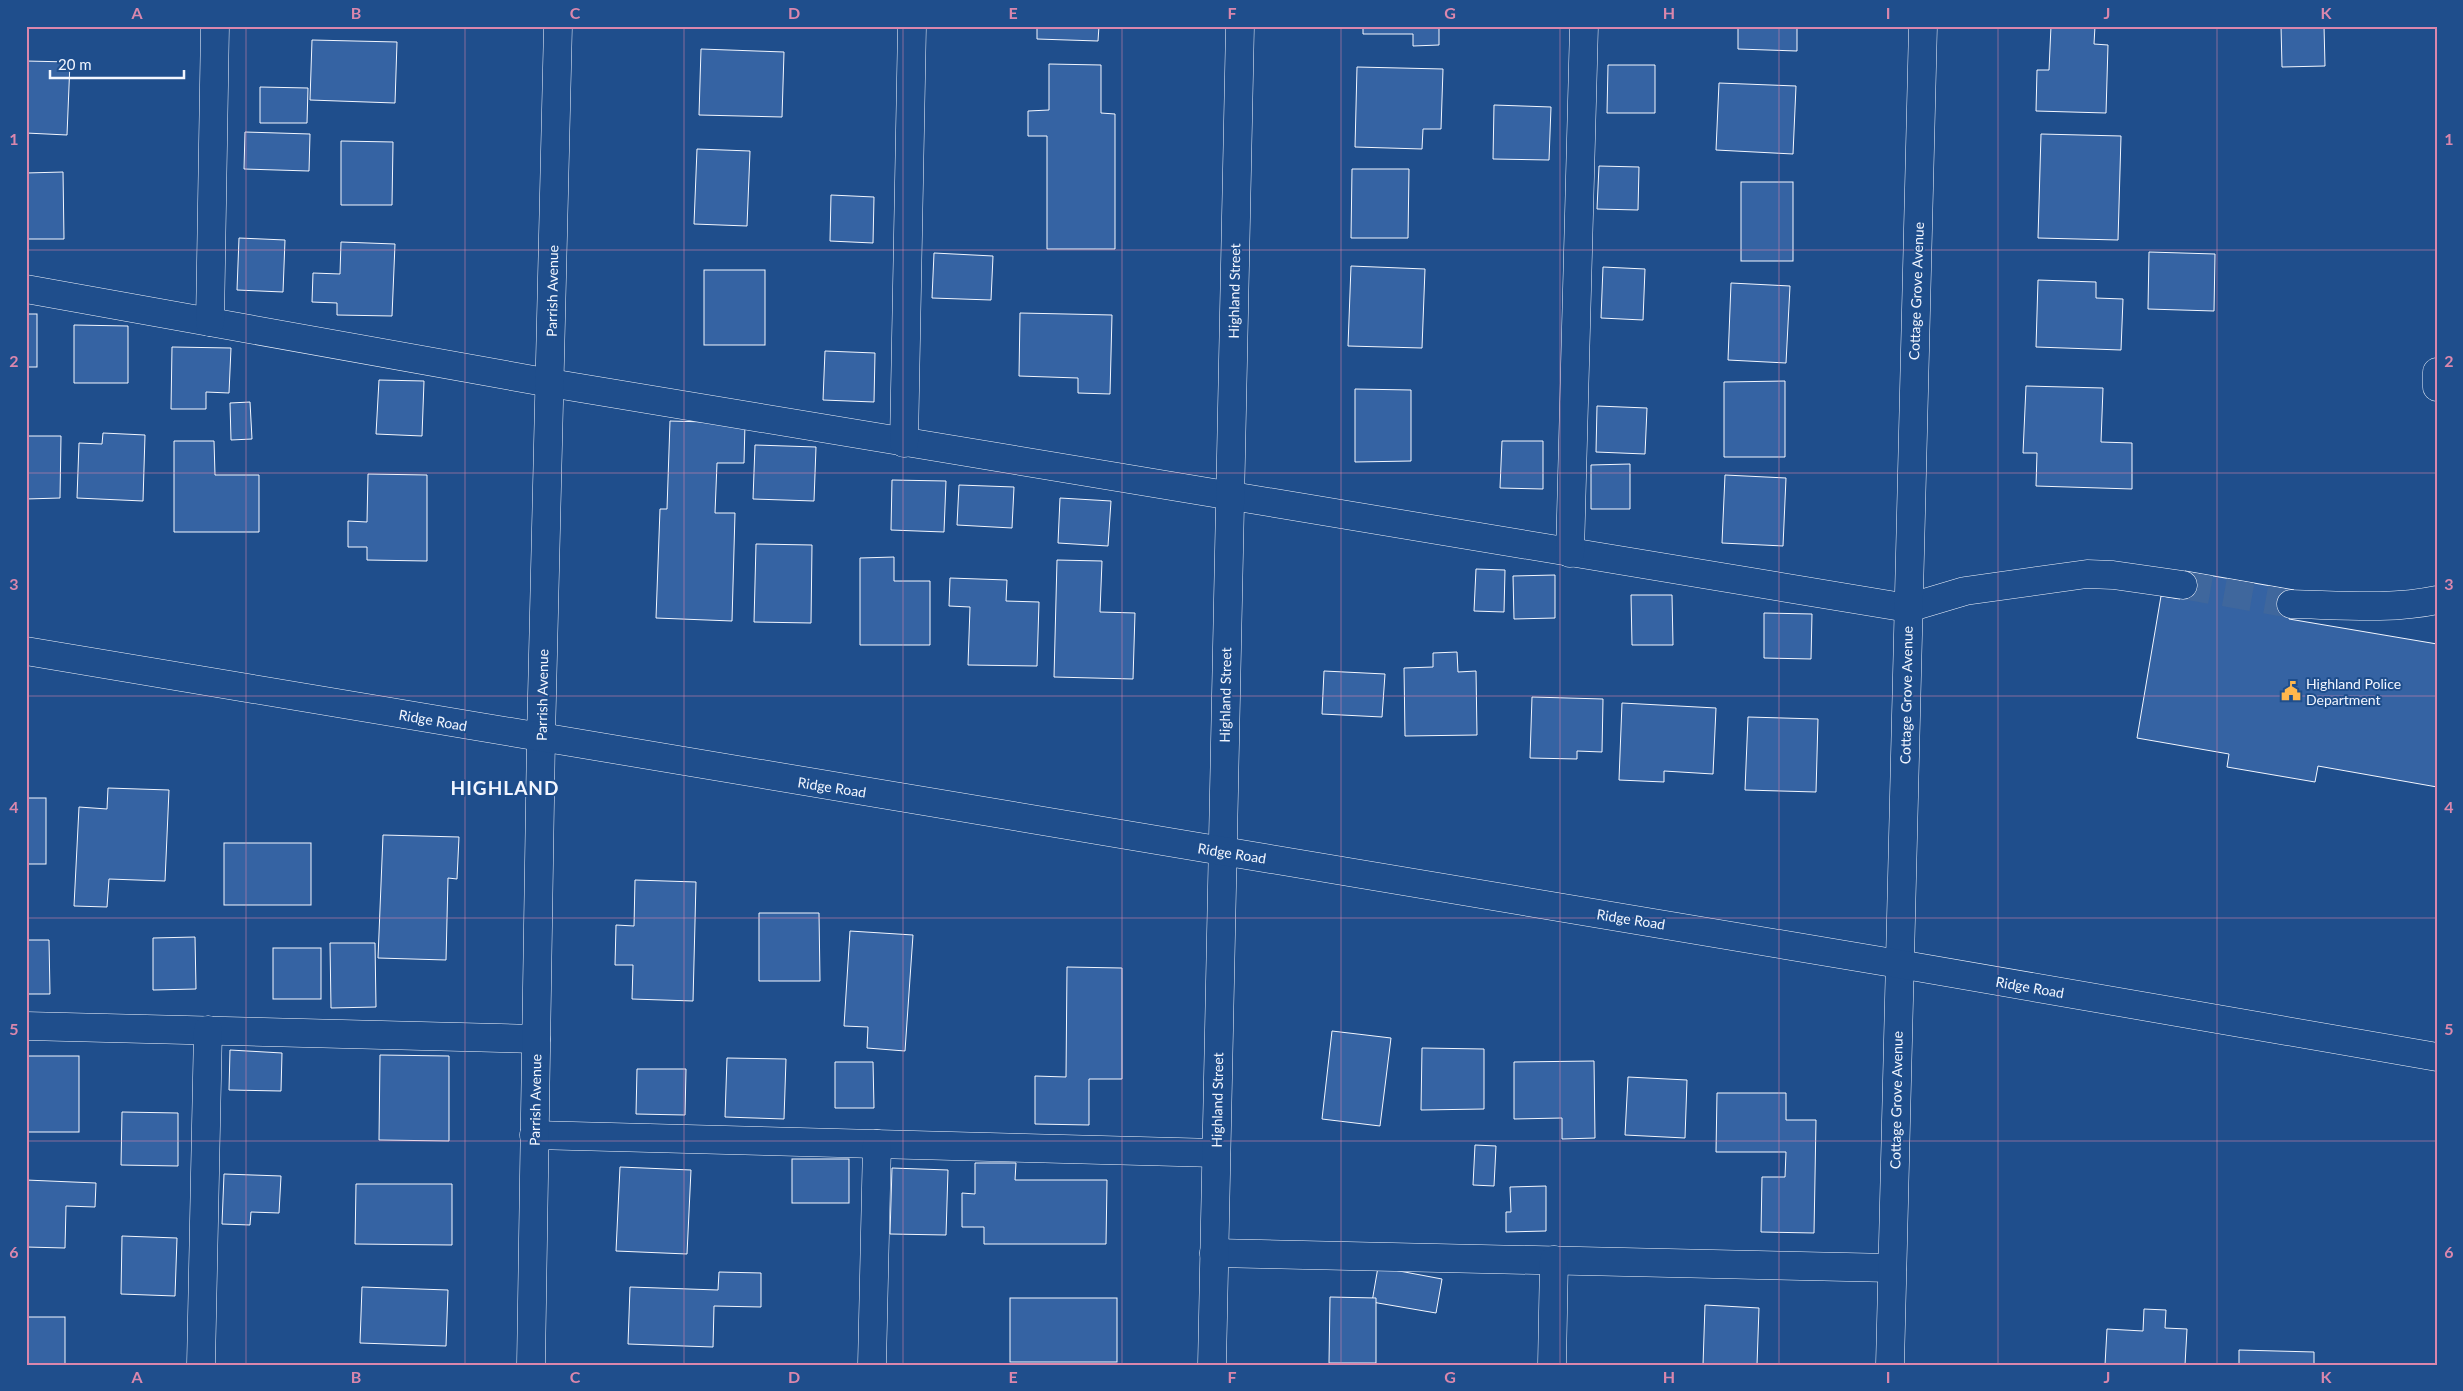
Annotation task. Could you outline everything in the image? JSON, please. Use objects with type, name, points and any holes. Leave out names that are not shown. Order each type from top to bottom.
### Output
[{"type":"street","points":[[210,322],[215,26]]},
{"type":"street","name":"Parrish Avenue","points":[[530,1365],[541,738],[558,26]]},
{"type":"street","points":[[904,443],[912,26]]},
{"type":"street","name":"Highland Street","points":[[1212,1365],[1240,26]]},
{"type":"street","points":[[1570,553],[1584,26]]},
{"type":"street","name":"Cottage Grove Avenue","points":[[1890,1365],[1923,26]]},
{"type":"street","points":[[26,289],[550,384],[1908,608],[1965,591],[2087,574],[2113,575],[2183,585]]},
{"type":"street","points":[[2437,372],[2437,387]]},
{"type":"street","points":[[2291,604],[2344,606],[2423,603],[2437,600]]},
{"type":"street","name":"Ridge Road","points":[[26,651],[1899,964],[2437,1057]]},
{"type":"street","points":[[26,1026],[536,1039]]},
{"type":"street","points":[[201,1365],[208,1030]]},
{"type":"street","points":[[534,1135],[1216,1153]]},
{"type":"street","points":[[872,1365],[876,1144]]},
{"type":"street","points":[[1214,1252],[1892,1268]]},
{"type":"street","points":[[1552,1365],[1554,1260]]},
{"type":"building","points":[[1037,26],[1099,26],[1098,41],[1037,39]]},
{"type":"building","points":[[1363,26],[1439,26],[1439,45],[1413,46],[1413,34],[1363,34]]},
{"type":"building","points":[[1738,26],[1797,26],[1797,51],[1738,49]]},
{"type":"building","points":[[2051,26],[2095,26],[2094,44],[2108,45],[2106,113],[2036,111],[2037,70],[2049,70]]},
{"type":"building","points":[[2281,26],[2324,26],[2325,66],[2282,67]]},
{"type":"building","points":[[312,40],[397,42],[395,103],[310,100]]},
{"type":"building","points":[[701,49],[784,52],[782,117],[699,115]]},
{"type":"building","points":[[26,61],[70,62],[67,135],[26,133]]},
{"type":"building","points":[[1049,64],[1101,65],[1101,113],[1115,114],[1115,249],[1047,249],[1047,136],[1028,136],[1028,111],[1049,110]]},
{"type":"building","points":[[1608,65],[1655,65],[1655,113],[1607,113]]},
{"type":"building","points":[[1357,67],[1443,69],[1441,129],[1423,129],[1422,149],[1355,147]]},
{"type":"building","points":[[1719,83],[1796,86],[1793,154],[1716,150]]},
{"type":"building","points":[[260,87],[308,88],[307,123],[260,123]]},
{"type":"building","points":[[1494,105],[1551,107],[1549,160],[1493,159]]},
{"type":"building","points":[[245,132],[310,134],[309,171],[244,169]]},
{"type":"building","points":[[2041,134],[2121,136],[2118,240],[2038,238]]},
{"type":"building","points":[[341,141],[393,142],[392,205],[341,205]]},
{"type":"building","points":[[697,149],[750,151],[747,226],[694,224]]},
{"type":"building","points":[[1599,166],[1639,167],[1638,210],[1597,209]]},
{"type":"building","points":[[1352,169],[1409,169],[1408,238],[1351,238]]},
{"type":"building","points":[[63,172],[64,239],[26,239],[26,173]]},
{"type":"building","points":[[1741,182],[1793,182],[1793,261],[1741,261]]},
{"type":"building","points":[[831,195],[874,197],[873,243],[830,241]]},
{"type":"building","points":[[239,238],[285,240],[283,292],[237,290]]},
{"type":"building","points":[[341,242],[395,244],[392,316],[337,315],[337,303],[312,302],[313,273],[340,274]]},
{"type":"building","points":[[2149,252],[2215,254],[2214,311],[2148,309]]},
{"type":"building","points":[[934,253],[993,256],[991,300],[932,298]]},
{"type":"building","points":[[1351,266],[1425,269],[1422,348],[1348,346]]},
{"type":"building","points":[[1603,267],[1645,269],[1643,320],[1601,318]]},
{"type":"building","points":[[704,270],[765,270],[765,345],[704,345]]},
{"type":"building","points":[[2038,280],[2096,282],[2096,298],[2123,299],[2121,350],[2036,347]]},
{"type":"building","points":[[1731,283],[1790,286],[1786,363],[1728,360]]},
{"type":"building","points":[[1020,313],[1112,315],[1110,394],[1078,393],[1078,378],[1019,376]]},
{"type":"building","points":[[26,314],[37,314],[37,367],[26,367]]},
{"type":"building","points":[[74,325],[128,326],[128,383],[74,383]]},
{"type":"building","points":[[172,347],[231,348],[229,393],[206,392],[206,409],[171,409]]},
{"type":"building","points":[[825,351],[875,353],[874,402],[823,400]]},
{"type":"building","points":[[379,380],[424,381],[422,436],[376,434]]},
{"type":"building","points":[[1785,381],[1785,457],[1724,457],[1724,382]]},
{"type":"building","points":[[2026,386],[2103,388],[2101,442],[2132,443],[2132,489],[2036,486],[2037,453],[2023,453]]},
{"type":"building","points":[[1355,389],[1411,390],[1411,461],[1355,462]]},
{"type":"building","points":[[250,402],[252,439],[231,440],[230,403]]},
{"type":"building","points":[[1597,406],[1647,408],[1645,454],[1596,452]]},
{"type":"building","points":[[670,421],[745,423],[744,463],[717,463],[715,513],[735,513],[732,621],[656,618],[660,509],[667,509]]},
{"type":"building","points":[[103,433],[145,435],[143,501],[77,498],[79,443],[102,444]]},
{"type":"building","points":[[26,436],[61,436],[60,498],[26,499]]},
{"type":"building","points":[[174,441],[214,441],[215,475],[259,475],[259,532],[174,532]]},
{"type":"building","points":[[1502,441],[1543,441],[1543,489],[1500,488]]},
{"type":"building","points":[[755,445],[816,447],[814,501],[753,499]]},
{"type":"building","points":[[1630,464],[1630,509],[1591,509],[1591,465]]},
{"type":"building","points":[[368,474],[427,475],[427,561],[367,560],[367,547],[348,547],[348,521],[367,522]]},
{"type":"building","points":[[1725,475],[1786,478],[1783,546],[1722,543]]},
{"type":"building","points":[[892,480],[946,481],[944,532],[891,530]]},
{"type":"building","points":[[959,485],[1014,487],[1012,528],[957,525]]},
{"type":"building","points":[[1060,498],[1111,501],[1108,546],[1058,543]]},
{"type":"building","points":[[756,544],[812,545],[811,623],[754,622]]},
{"type":"building","points":[[894,557],[894,581],[930,581],[930,645],[860,645],[860,558]]},
{"type":"building","points":[[1057,560],[1102,561],[1100,612],[1135,613],[1133,679],[1054,677]]},
{"type":"building","points":[[1476,569],[1505,570],[1504,612],[1474,611]]},
{"type":"building","name":"Highland Police Department","points":[[2185,571],[2294,590],[2289,619],[2437,644],[2437,787],[2318,766],[2315,782],[2227,767],[2229,754],[2137,738],[2161,596],[2180,599]]},
{"type":"building","points":[[1555,575],[1555,618],[1514,619],[1513,576]]},
{"type":"building","points":[[950,578],[1007,580],[1006,601],[1039,602],[1037,666],[968,665],[970,607],[949,606]]},
{"type":"building","points":[[1631,595],[1672,595],[1673,645],[1632,645]]},
{"type":"building","points":[[1764,613],[1812,614],[1811,659],[1764,658]]},
{"type":"building","points":[[1457,652],[1458,672],[1476,671],[1477,735],[1405,736],[1404,668],[1433,667],[1433,653]]},
{"type":"building","points":[[1324,671],[1385,674],[1382,717],[1322,714]]},
{"type":"building","points":[[1532,697],[1603,699],[1602,752],[1577,751],[1577,759],[1530,758]]},
{"type":"building","points":[[1622,703],[1716,708],[1713,774],[1664,771],[1664,782],[1619,780]]},
{"type":"building","points":[[1748,717],[1818,719],[1816,792],[1745,790]]},
{"type":"building","points":[[108,788],[169,790],[165,881],[109,879],[107,907],[74,906],[79,807],[107,809]]},
{"type":"building","points":[[26,798],[46,798],[46,864],[26,864]]},
{"type":"building","points":[[383,835],[459,837],[457,879],[448,878],[446,960],[378,958]]},
{"type":"building","points":[[224,843],[311,843],[311,905],[224,905]]},
{"type":"building","points":[[635,880],[696,882],[693,1001],[632,999],[633,965],[615,965],[616,925],[634,926]]},
{"type":"building","points":[[759,913],[819,913],[820,981],[759,981]]},
{"type":"building","points":[[850,931],[913,935],[905,1051],[867,1048],[868,1027],[844,1026]]},
{"type":"building","points":[[195,937],[196,989],[153,990],[153,938]]},
{"type":"building","points":[[26,940],[49,940],[50,994],[26,994]]},
{"type":"building","points":[[330,943],[375,943],[376,1007],[331,1008]]},
{"type":"building","points":[[273,948],[321,948],[321,999],[273,999]]},
{"type":"building","points":[[1067,967],[1122,968],[1122,1079],[1089,1079],[1089,1125],[1035,1124],[1035,1076],[1066,1077]]},
{"type":"building","points":[[1332,1031],[1391,1038],[1380,1126],[1322,1119]]},
{"type":"building","points":[[1422,1048],[1484,1049],[1484,1109],[1421,1110]]},
{"type":"building","points":[[230,1050],[282,1053],[281,1091],[229,1090]]},
{"type":"building","points":[[380,1055],[449,1056],[449,1141],[379,1140]]},
{"type":"building","points":[[26,1056],[79,1056],[79,1132],[26,1132]]},
{"type":"building","points":[[727,1058],[786,1059],[784,1119],[725,1117]]},
{"type":"building","points":[[1594,1061],[1595,1138],[1562,1139],[1562,1118],[1514,1119],[1514,1062]]},
{"type":"building","points":[[835,1062],[873,1062],[874,1108],[835,1108]]},
{"type":"building","points":[[637,1069],[686,1069],[685,1115],[636,1114]]},
{"type":"building","points":[[1628,1077],[1687,1080],[1685,1138],[1625,1135]]},
{"type":"building","points":[[1717,1093],[1786,1093],[1786,1120],[1816,1120],[1814,1233],[1761,1232],[1762,1177],[1785,1177],[1786,1152],[1716,1152]]},
{"type":"building","points":[[122,1112],[178,1113],[178,1166],[121,1165]]},
{"type":"building","points":[[1475,1145],[1496,1146],[1494,1186],[1473,1185]]},
{"type":"building","points":[[792,1159],[849,1159],[849,1203],[792,1203]]},
{"type":"building","points":[[975,1163],[1016,1163],[1015,1180],[1107,1180],[1106,1244],[984,1244],[984,1227],[962,1227],[962,1193],[975,1194]]},
{"type":"building","points":[[620,1167],[691,1170],[687,1254],[616,1251]]},
{"type":"building","points":[[892,1168],[948,1170],[946,1235],[890,1234]]},
{"type":"building","points":[[224,1174],[281,1176],[279,1213],[251,1212],[250,1225],[222,1224]]},
{"type":"building","points":[[26,1180],[96,1183],[95,1207],[66,1206],[65,1248],[26,1247]]},
{"type":"building","points":[[356,1184],[452,1184],[452,1245],[355,1244]]},
{"type":"building","points":[[1546,1186],[1546,1231],[1506,1232],[1506,1212],[1511,1212],[1510,1187]]},
{"type":"building","points":[[122,1236],[177,1238],[175,1296],[121,1294]]},
{"type":"building","points":[[1378,1267],[1442,1279],[1436,1313],[1372,1302]]},
{"type":"building","points":[[719,1272],[761,1273],[761,1307],[714,1306],[713,1347],[628,1344],[630,1287],[718,1290]]},
{"type":"building","points":[[362,1287],[448,1290],[446,1346],[360,1343]]},
{"type":"building","points":[[1330,1297],[1376,1298],[1376,1363],[1329,1363]]},
{"type":"building","points":[[1010,1298],[1117,1298],[1117,1362],[1010,1362]]},
{"type":"building","points":[[1705,1305],[1759,1308],[1757,1365],[1703,1365]]},
{"type":"building","points":[[2144,1309],[2166,1310],[2165,1328],[2187,1329],[2185,1365],[2105,1365],[2107,1329],[2143,1331]]},
{"type":"building","points":[[26,1317],[65,1317],[65,1365],[26,1365]]},
{"type":"building","points":[[2239,1350],[2314,1352],[2314,1365],[2239,1365]]},
{"type":"tunnel","points":[[2183,585],[2291,604]]},
{"type":"place","name":"Highland Police Department","points":[[2291,691]]},
{"type":"district","name":"HIGHLAND","points":[[505,787]]}]
